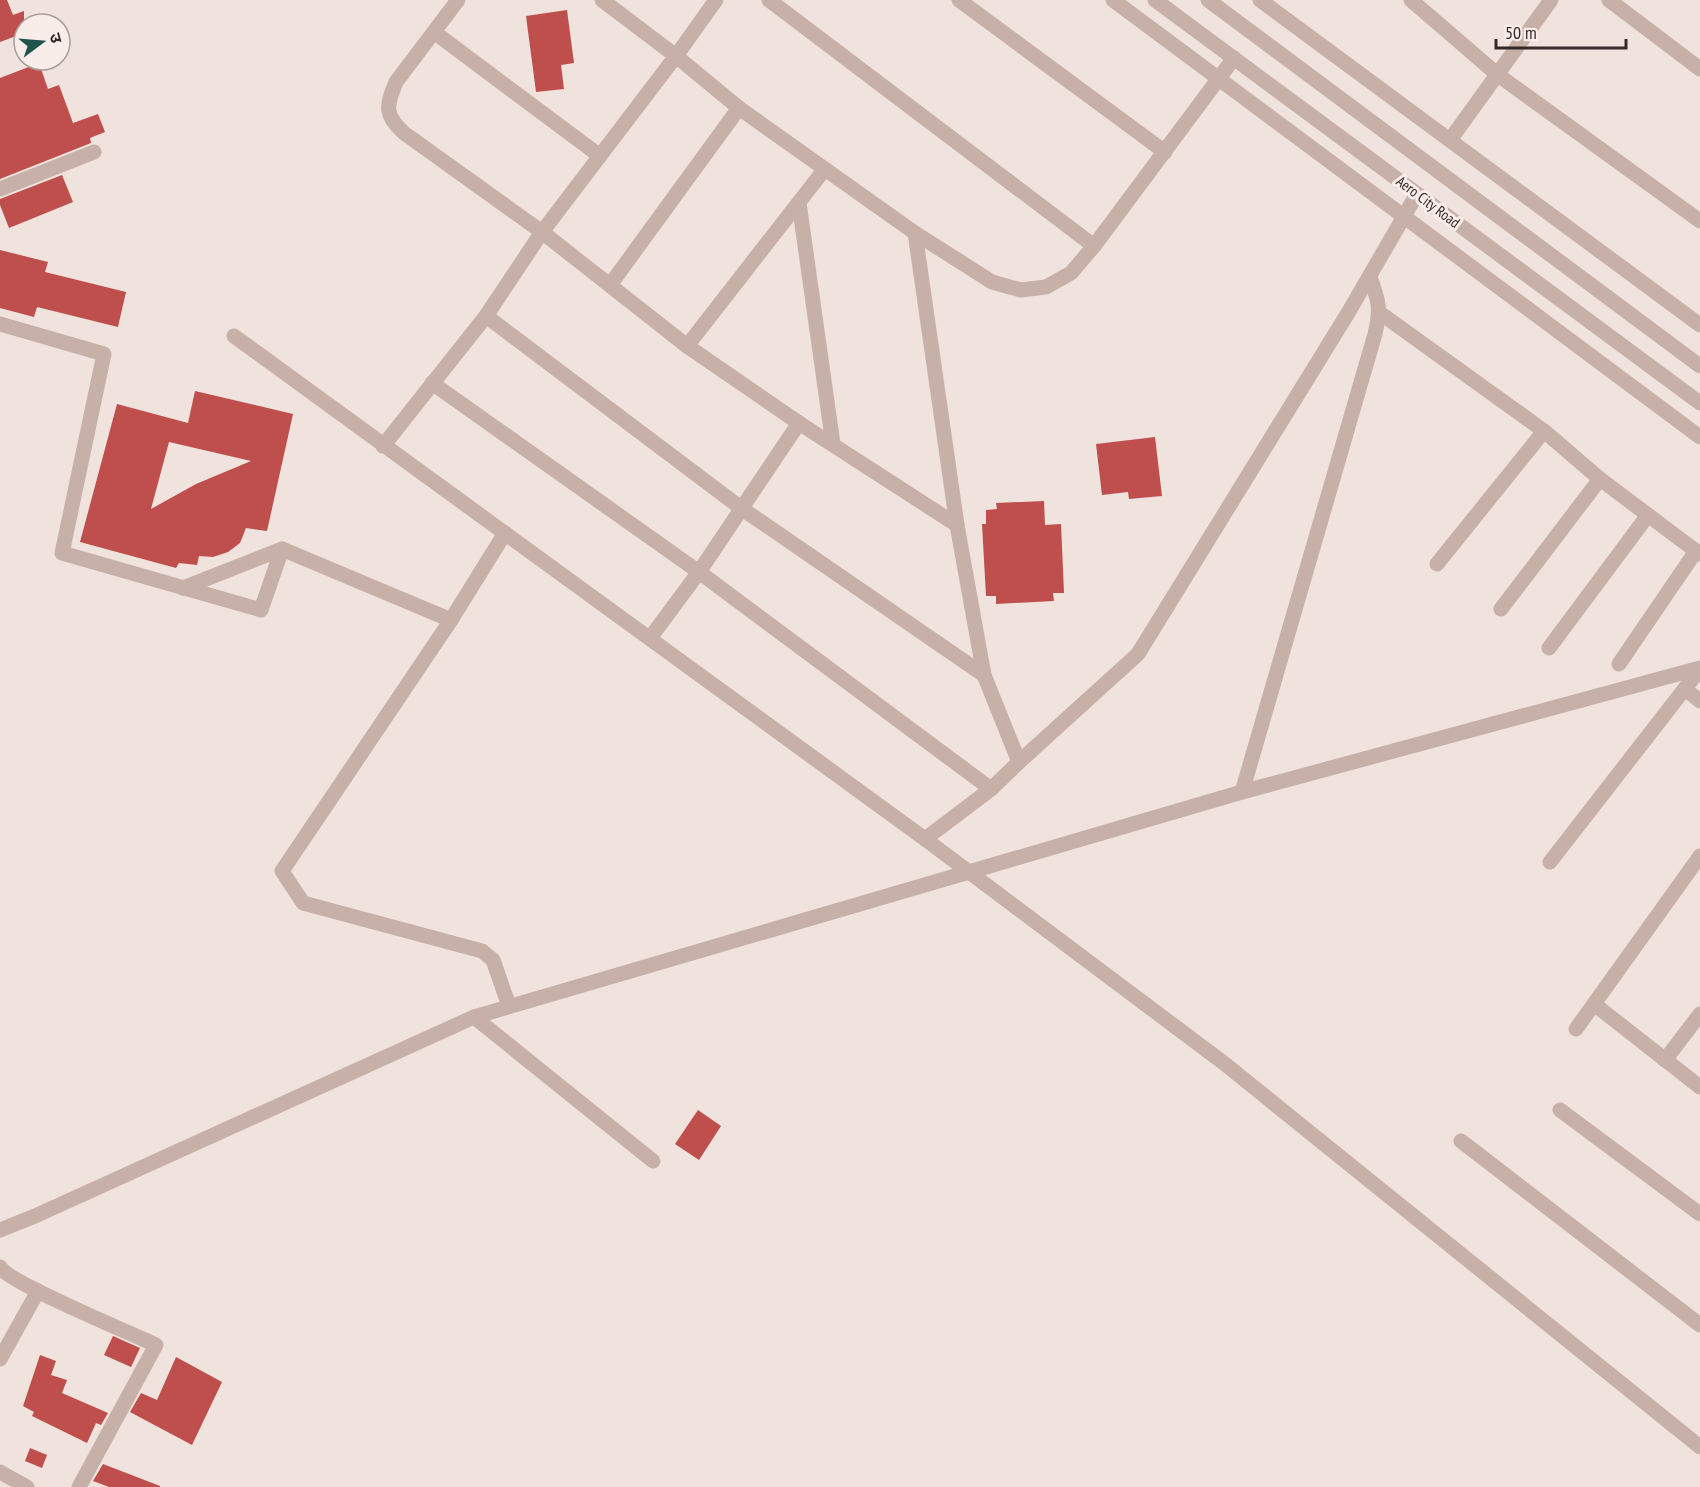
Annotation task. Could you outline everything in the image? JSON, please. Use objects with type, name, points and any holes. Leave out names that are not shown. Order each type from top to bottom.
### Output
[{"type":"street","points":[[458,0],[396,82],[388,111],[393,124],[542,232],[687,346],[799,423],[957,525]]},
{"type":"street","points":[[602,0],[676,56],[739,108],[915,233],[992,282],[1022,290],[1046,287],[1071,273],[1094,246],[1234,58]]},
{"type":"street","points":[[383,446],[486,316],[542,232],[716,0]]},
{"type":"street","points":[[769,0],[1094,246]]},
{"type":"street","points":[[959,0],[1165,152]]},
{"type":"street","points":[[1113,0],[1700,437]]},
{"type":"street","name":"Aero City Road","points":[[1155,0],[1700,404]]},
{"type":"street","name":"Aero City Road","points":[[1208,0],[1700,366]]},
{"type":"street","points":[[1260,0],[1700,325]]},
{"type":"street","points":[[1411,0],[1429,5],[1498,75],[1700,221]]},
{"type":"street","points":[[1450,140],[1551,0]]},
{"type":"street","points":[[1609,0],[1700,69]]},
{"type":"street","points":[[434,32],[600,156]]},
{"type":"street","points":[[610,285],[739,108]]},
{"type":"street","points":[[0,189],[94,152]]},
{"type":"street","points":[[687,346],[824,170]]},
{"type":"street","points":[[925,839],[991,789],[1138,654],[1370,277],[1417,194]]},
{"type":"street","points":[[799,203],[833,444]]},
{"type":"street","points":[[915,233],[957,525],[984,675],[1018,762]]},
{"type":"street","points":[[1242,792],[1380,313],[1378,299],[1370,277]]},
{"type":"street","points":[[1380,313],[1544,431],[1600,479],[1698,552],[1618,664]]},
{"type":"street","points":[[486,316],[741,508],[984,675]]},
{"type":"street","points":[[0,324],[104,354],[62,553],[261,610],[282,549]]},
{"type":"street","points":[[234,336],[925,839],[1225,1064],[1700,1447]]},
{"type":"street","points":[[432,383],[699,572],[991,789]]},
{"type":"street","points":[[650,638],[699,572],[799,423]]},
{"type":"street","points":[[1437,564],[1544,431]]},
{"type":"street","points":[[1501,609],[1600,479]]},
{"type":"street","points":[[1549,648],[1648,515]]},
{"type":"street","points":[[505,533],[451,620],[282,871],[303,903],[482,951],[493,960],[509,1006]]},
{"type":"street","points":[[183,588],[282,549],[451,620]]},
{"type":"street","points":[[0,1230],[474,1017],[1242,792],[1700,668]]},
{"type":"street","points":[[1550,862],[1700,668]]},
{"type":"street","points":[[1685,689],[1700,701]]},
{"type":"street","points":[[1576,1029],[1700,856]]},
{"type":"street","points":[[1594,1004],[1700,1087]]},
{"type":"street","points":[[1665,1060],[1700,1014]]},
{"type":"street","points":[[474,1017],[653,1161]]},
{"type":"street","points":[[1560,1110],[1700,1214]]},
{"type":"street","points":[[1461,1141],[1700,1325]]},
{"type":"street","points":[[1,1273],[156,1345],[79,1487]]},
{"type":"street","points":[[0,1359],[38,1291]]},
{"type":"street","points":[[0,1472],[27,1487]]},
{"type":"building","points":[[0,0],[7,0],[12,12],[12,38],[0,42]]},
{"type":"building","points":[[567,10],[574,63],[561,65],[564,89],[536,92],[526,16]]},
{"type":"building","points":[[16,72],[42,72],[48,89],[59,85],[73,123],[98,114],[105,132],[90,138],[91,143],[0,179],[0,78]]},
{"type":"building","points":[[62,175],[73,202],[9,228],[0,199]]},
{"type":"building","points":[[0,250],[48,262],[45,272],[126,292],[118,327],[37,307],[34,317],[0,308]]},
{"type":"building","points":[[195,391],[293,414],[267,531],[246,528],[240,543],[228,552],[213,557],[199,556],[197,565],[179,563],[176,568],[80,542],[117,404],[188,423]],"holes":[[[169,442],[251,461],[196,484],[151,509]]]},
{"type":"building","points":[[1155,437],[1162,496],[1129,499],[1128,492],[1102,495],[1096,444]]},
{"type":"building","points":[[1044,501],[1045,525],[1061,524],[1064,593],[1053,593],[1054,601],[996,604],[996,596],[986,596],[982,524],[986,524],[986,510],[997,509],[996,503]]},
{"type":"building","points":[[698,1110],[721,1126],[699,1160],[675,1144]]},
{"type":"building","points":[[113,1336],[140,1348],[131,1367],[104,1355]]},
{"type":"building","points":[[40,1355],[56,1361],[51,1375],[67,1380],[62,1393],[108,1413],[101,1425],[96,1423],[87,1443],[32,1416],[34,1412],[23,1406]]},
{"type":"building","points":[[176,1357],[222,1382],[192,1445],[130,1412],[141,1393],[157,1400]]},
{"type":"building","points":[[30,1448],[47,1455],[42,1468],[25,1461]]},
{"type":"building","points":[[103,1464],[160,1487],[109,1487],[93,1481]]}]
